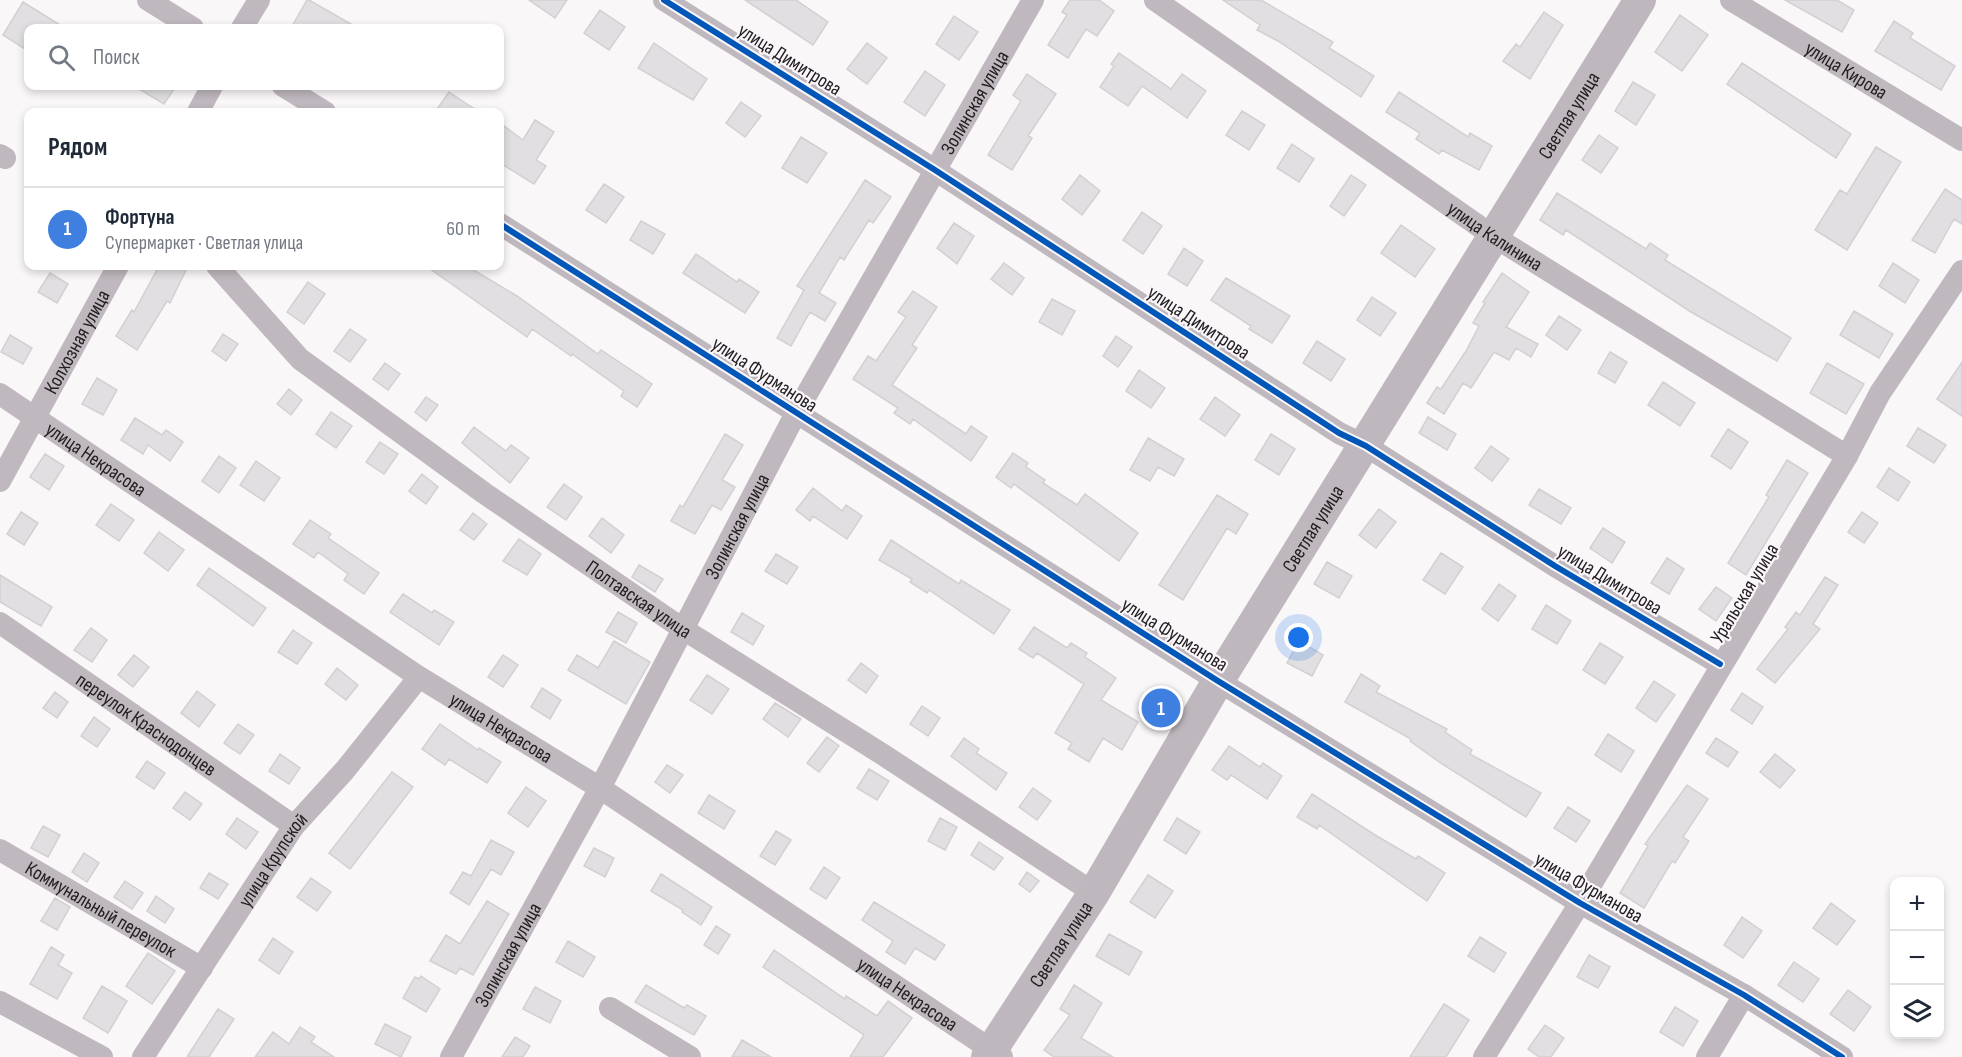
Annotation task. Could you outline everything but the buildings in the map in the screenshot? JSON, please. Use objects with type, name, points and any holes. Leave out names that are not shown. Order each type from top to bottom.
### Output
[{"type":"main road","name":"Светлая улица","points":[[993,1055],[1094,893],[1218,681],[1366,446],[1640,0]]},
{"type":"street","points":[[148,0],[187,24]]},
{"type":"street","points":[[244,24],[259,0]]},
{"type":"street","name":"улица Димитрова","points":[[664,0],[935,170],[1339,433],[1366,446],[1555,566],[1720,664]]},
{"type":"street","name":"Золинская улица","points":[[451,1057],[600,788],[796,413],[1033,0]]},
{"type":"street","name":"улица Калинина","points":[[1155,0],[1493,236],[1847,456]]},
{"type":"street","name":"улица Кирова","points":[[1731,0],[1962,140]]},
{"type":"street","points":[[200,108],[210,90]]},
{"type":"street","points":[[289,90],[319,108]]},
{"type":"street","name":"улица Фурманова","points":[[504,227],[1218,681],[1580,903],[1744,994],[1842,1057]]},
{"type":"street","name":"Колхозная улица","points":[[0,481],[116,270]]},
{"type":"street","name":"Полтавская улица","points":[[221,270],[300,359],[484,493],[683,629],[882,754],[1094,893]]},
{"type":"street","name":"Уральская улица","points":[[1484,1057],[1580,903],[1720,664],[1847,456],[1880,393],[1962,271]]},
{"type":"street","name":"улица Некрасова","points":[[0,394],[36,416],[419,677],[600,788],[993,1055]]},
{"type":"street","name":"переулок Краснодонцев","points":[[0,623],[294,826]]},
{"type":"street","name":"улица Крупской","points":[[143,1057],[294,826],[345,770],[419,677]]},
{"type":"street","name":"Коммунальный переулок","points":[[0,850],[202,969]]},
{"type":"street","points":[[1707,1057],[1744,994]]},
{"type":"street","points":[[0,1002],[102,1057]]},
{"type":"street","points":[[610,1008],[690,1057]]},
{"type":"cycle path","points":[[664,0],[935,170],[1339,433],[1366,446],[1555,566],[1720,664]]},
{"type":"cycle path","points":[[504,227],[1218,681],[1580,903],[1744,995],[1842,1057]]},
{"type":"place","name":"Фортуна","points":[[1161,708]]}]
